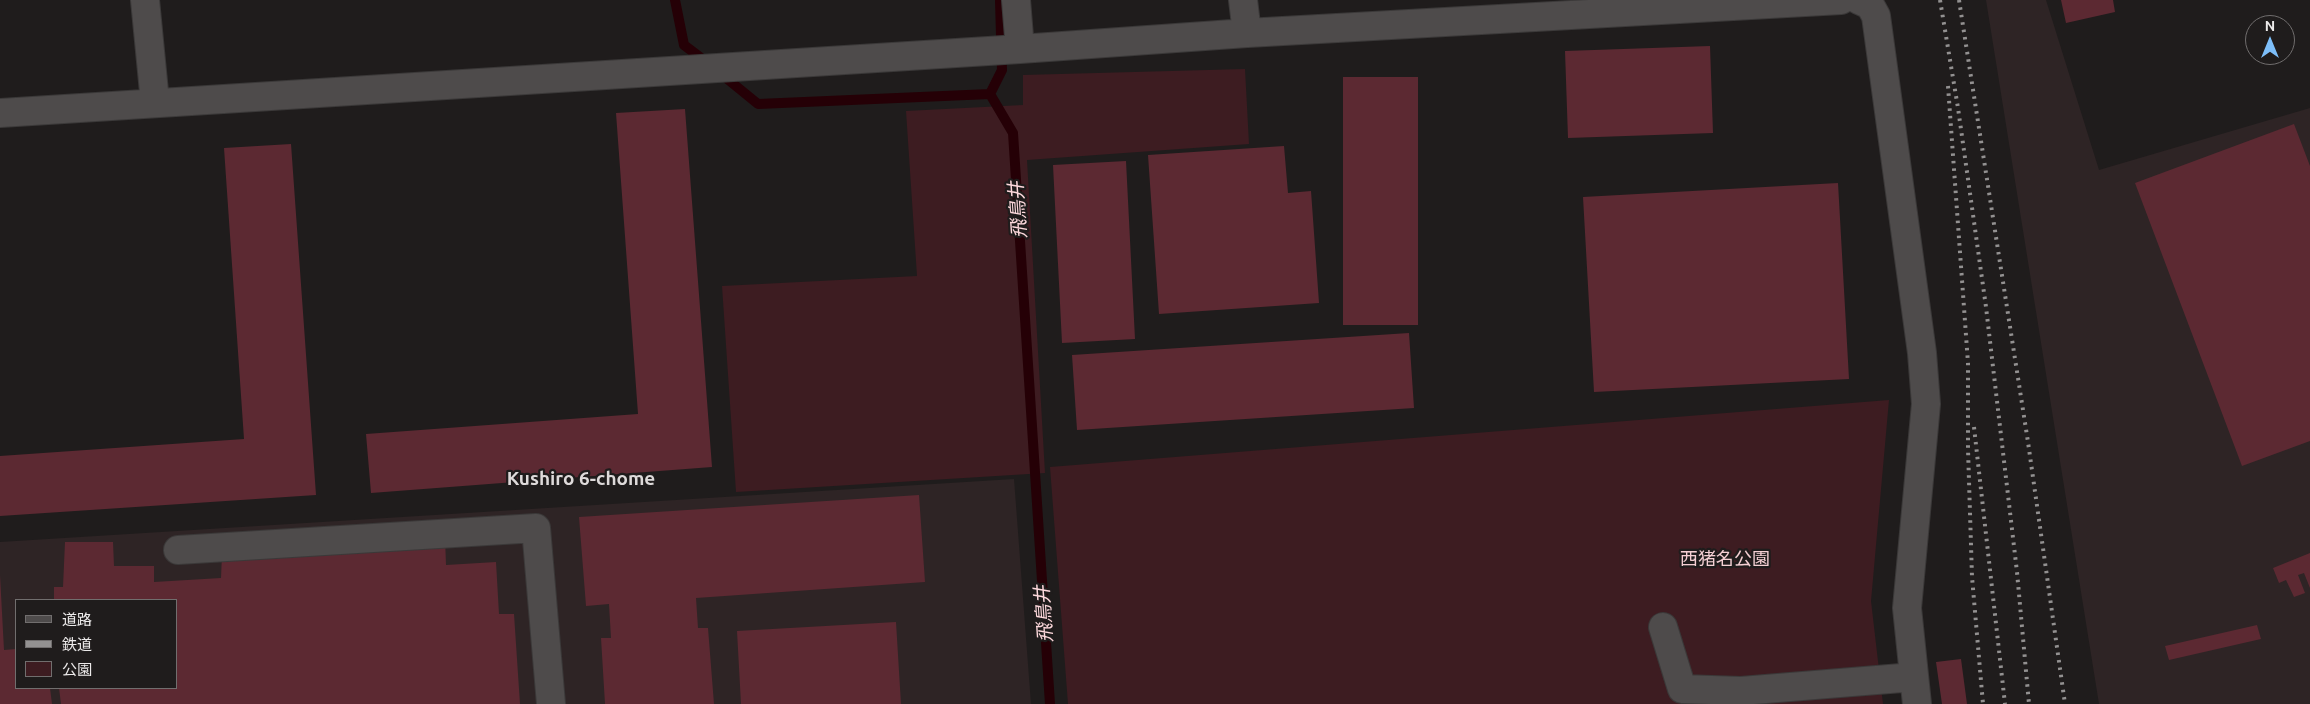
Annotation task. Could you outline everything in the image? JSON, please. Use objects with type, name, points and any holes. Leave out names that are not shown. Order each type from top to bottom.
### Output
[{"type":"street","points":[[145,0],[155,102]]},
{"type":"street","points":[[1016,0],[1020,50]]},
{"type":"street","points":[[1243,0],[1247,33]]},
{"type":"street","points":[[0,113],[1020,50],[1247,33],[1459,10],[1841,0]]},
{"type":"street","points":[[1867,2],[1876,16],[1878,26],[1922,354],[1926,404],[1907,608],[1917,704]]},
{"type":"street","points":[[178,550],[536,528],[551,704]]},
{"type":"street","points":[[1663,627],[1682,689],[1741,691],[1914,677]]},
{"type":"shaded area","points":[[1986,0],[2046,0],[2099,170],[2310,108],[2310,704],[2099,704]]},
{"type":"shaded area","points":[[1014,479],[1031,704],[0,704],[0,542]]},
{"type":"green space","points":[[1245,69],[1249,144],[1027,160],[1045,473],[736,492],[722,286],[917,276],[906,111],[1023,105],[1023,75]]},
{"type":"green space","name":"西猪名公園","points":[[1889,400],[1871,601],[1883,704],[1068,704],[1050,467]]},
{"type":"building","points":[[2061,0],[2113,0],[2115,12],[2066,23]]},
{"type":"building","points":[[1710,46],[1713,133],[1568,138],[1565,51]]},
{"type":"building","points":[[1343,77],[1418,77],[1418,325],[1343,325]]},
{"type":"building","points":[[685,109],[712,467],[371,493],[366,434],[638,414],[616,113]]},
{"type":"building","points":[[2294,124],[2310,166],[2310,441],[2242,466],[2135,183]]},
{"type":"building","points":[[291,144],[316,495],[0,516],[0,456],[244,439],[224,148]]},
{"type":"building","points":[[1284,146],[1288,193],[1311,191],[1319,303],[1159,314],[1148,155]]},
{"type":"building","points":[[1126,161],[1135,339],[1062,343],[1053,165]]},
{"type":"building","points":[[1838,183],[1849,379],[1594,392],[1583,197]]},
{"type":"building","points":[[1409,333],[1414,408],[1077,430],[1072,355]]},
{"type":"building","points":[[919,495],[925,582],[696,598],[698,628],[708,628],[714,704],[605,704],[601,638],[611,638],[609,604],[586,606],[579,517]]},
{"type":"building","points":[[445,537],[446,565],[496,562],[499,614],[514,614],[520,704],[61,704],[59,689],[178,689],[178,599],[54,599],[54,587],[63,587],[65,542],[113,542],[114,566],[154,566],[154,582],[221,578],[222,554]]},
{"type":"building","points":[[2310,553],[2310,588],[2304,573],[2298,575],[2305,593],[2294,597],[2286,580],[2279,583],[2273,568]]},
{"type":"building","points":[[0,575],[4,650],[15,649],[15,689],[50,689],[52,704],[0,704]]},
{"type":"building","points":[[896,622],[901,704],[741,704],[737,631]]},
{"type":"building","points":[[2257,625],[2261,639],[2169,660],[2165,646]]},
{"type":"building","points":[[1961,659],[1967,704],[1942,704],[1936,662]]},
{"type":"waterway","name":"飛鳥井","points":[[675,0],[684,45],[709,64]]},
{"type":"waterway","points":[[990,94],[1002,70],[1000,0]]},
{"type":"waterway","name":"飛鳥井","points":[[720,73],[758,104],[990,94],[1013,133],[1050,704]]},
{"type":"railway","points":[[1940,0],[1958,108],[1986,307],[2017,572],[2029,704]]},
{"type":"railway","points":[[1959,0],[2028,442],[2065,704]]},
{"type":"railway","points":[[1948,86],[1968,363],[1968,449],[1972,577],[1983,704]]},
{"type":"railway","points":[[1974,427],[2005,704]]},
{"type":"district","name":"Kushiro 6-chome","points":[[581,479]]}]
